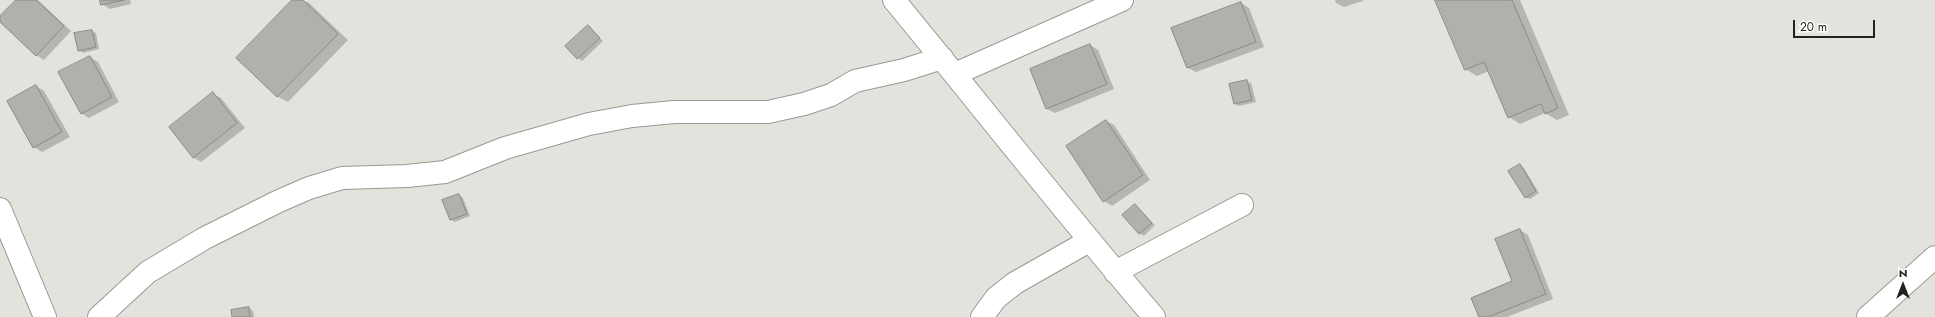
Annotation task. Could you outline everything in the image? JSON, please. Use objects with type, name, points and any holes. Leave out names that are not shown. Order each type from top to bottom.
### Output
[{"type":"street","points":[[894,0],[1089,241],[1154,317]]},
{"type":"street","points":[[99,317],[148,272],[206,238],[279,201],[309,188],[342,178],[407,176],[445,172],[505,148],[589,124],[632,116],[674,112],[768,112],[804,104],[831,95],[855,82],[904,70],[948,66],[1122,0]]},
{"type":"street","points":[[1115,272],[1242,205]]},
{"type":"street","points":[[0,209],[45,317]]},
{"type":"street","points":[[982,317],[996,298],[1015,283],[1089,241]]},
{"type":"street","points":[[1868,317],[1935,257]]},
{"type":"building","points":[[16,0],[36,0],[64,26],[36,56],[0,22],[0,16]]},
{"type":"building","points":[[100,0],[124,0],[101,5]]},
{"type":"building","points":[[292,0],[303,0],[338,34],[277,97],[236,58]]},
{"type":"building","points":[[1435,0],[1512,0],[1558,108],[1545,114],[1541,104],[1508,118],[1484,62],[1465,70]]},
{"type":"building","points":[[1241,2],[1256,42],[1187,68],[1171,28]]},
{"type":"building","points":[[588,25],[600,38],[577,59],[565,46]]},
{"type":"building","points":[[92,30],[96,47],[78,51],[74,33]]},
{"type":"building","points":[[1090,44],[1107,84],[1046,109],[1030,69]]},
{"type":"building","points":[[90,56],[112,97],[81,114],[58,72]]},
{"type":"building","points":[[1247,80],[1252,100],[1234,104],[1229,84]]},
{"type":"building","points":[[36,85],[62,132],[33,148],[7,101]]},
{"type":"building","points":[[213,92],[237,123],[193,158],[169,127]]},
{"type":"building","points":[[1106,120],[1143,175],[1103,202],[1066,146]]},
{"type":"building","points":[[1520,164],[1536,191],[1525,198],[1508,171]]},
{"type":"building","points":[[459,194],[467,214],[450,220],[442,200]]},
{"type":"building","points":[[1135,204],[1152,223],[1139,234],[1122,215]]},
{"type":"building","points":[[1520,229],[1546,294],[1488,317],[1479,317],[1471,298],[1512,281],[1495,239]]},
{"type":"building","points":[[249,307],[250,317],[232,317],[231,310]]}]
